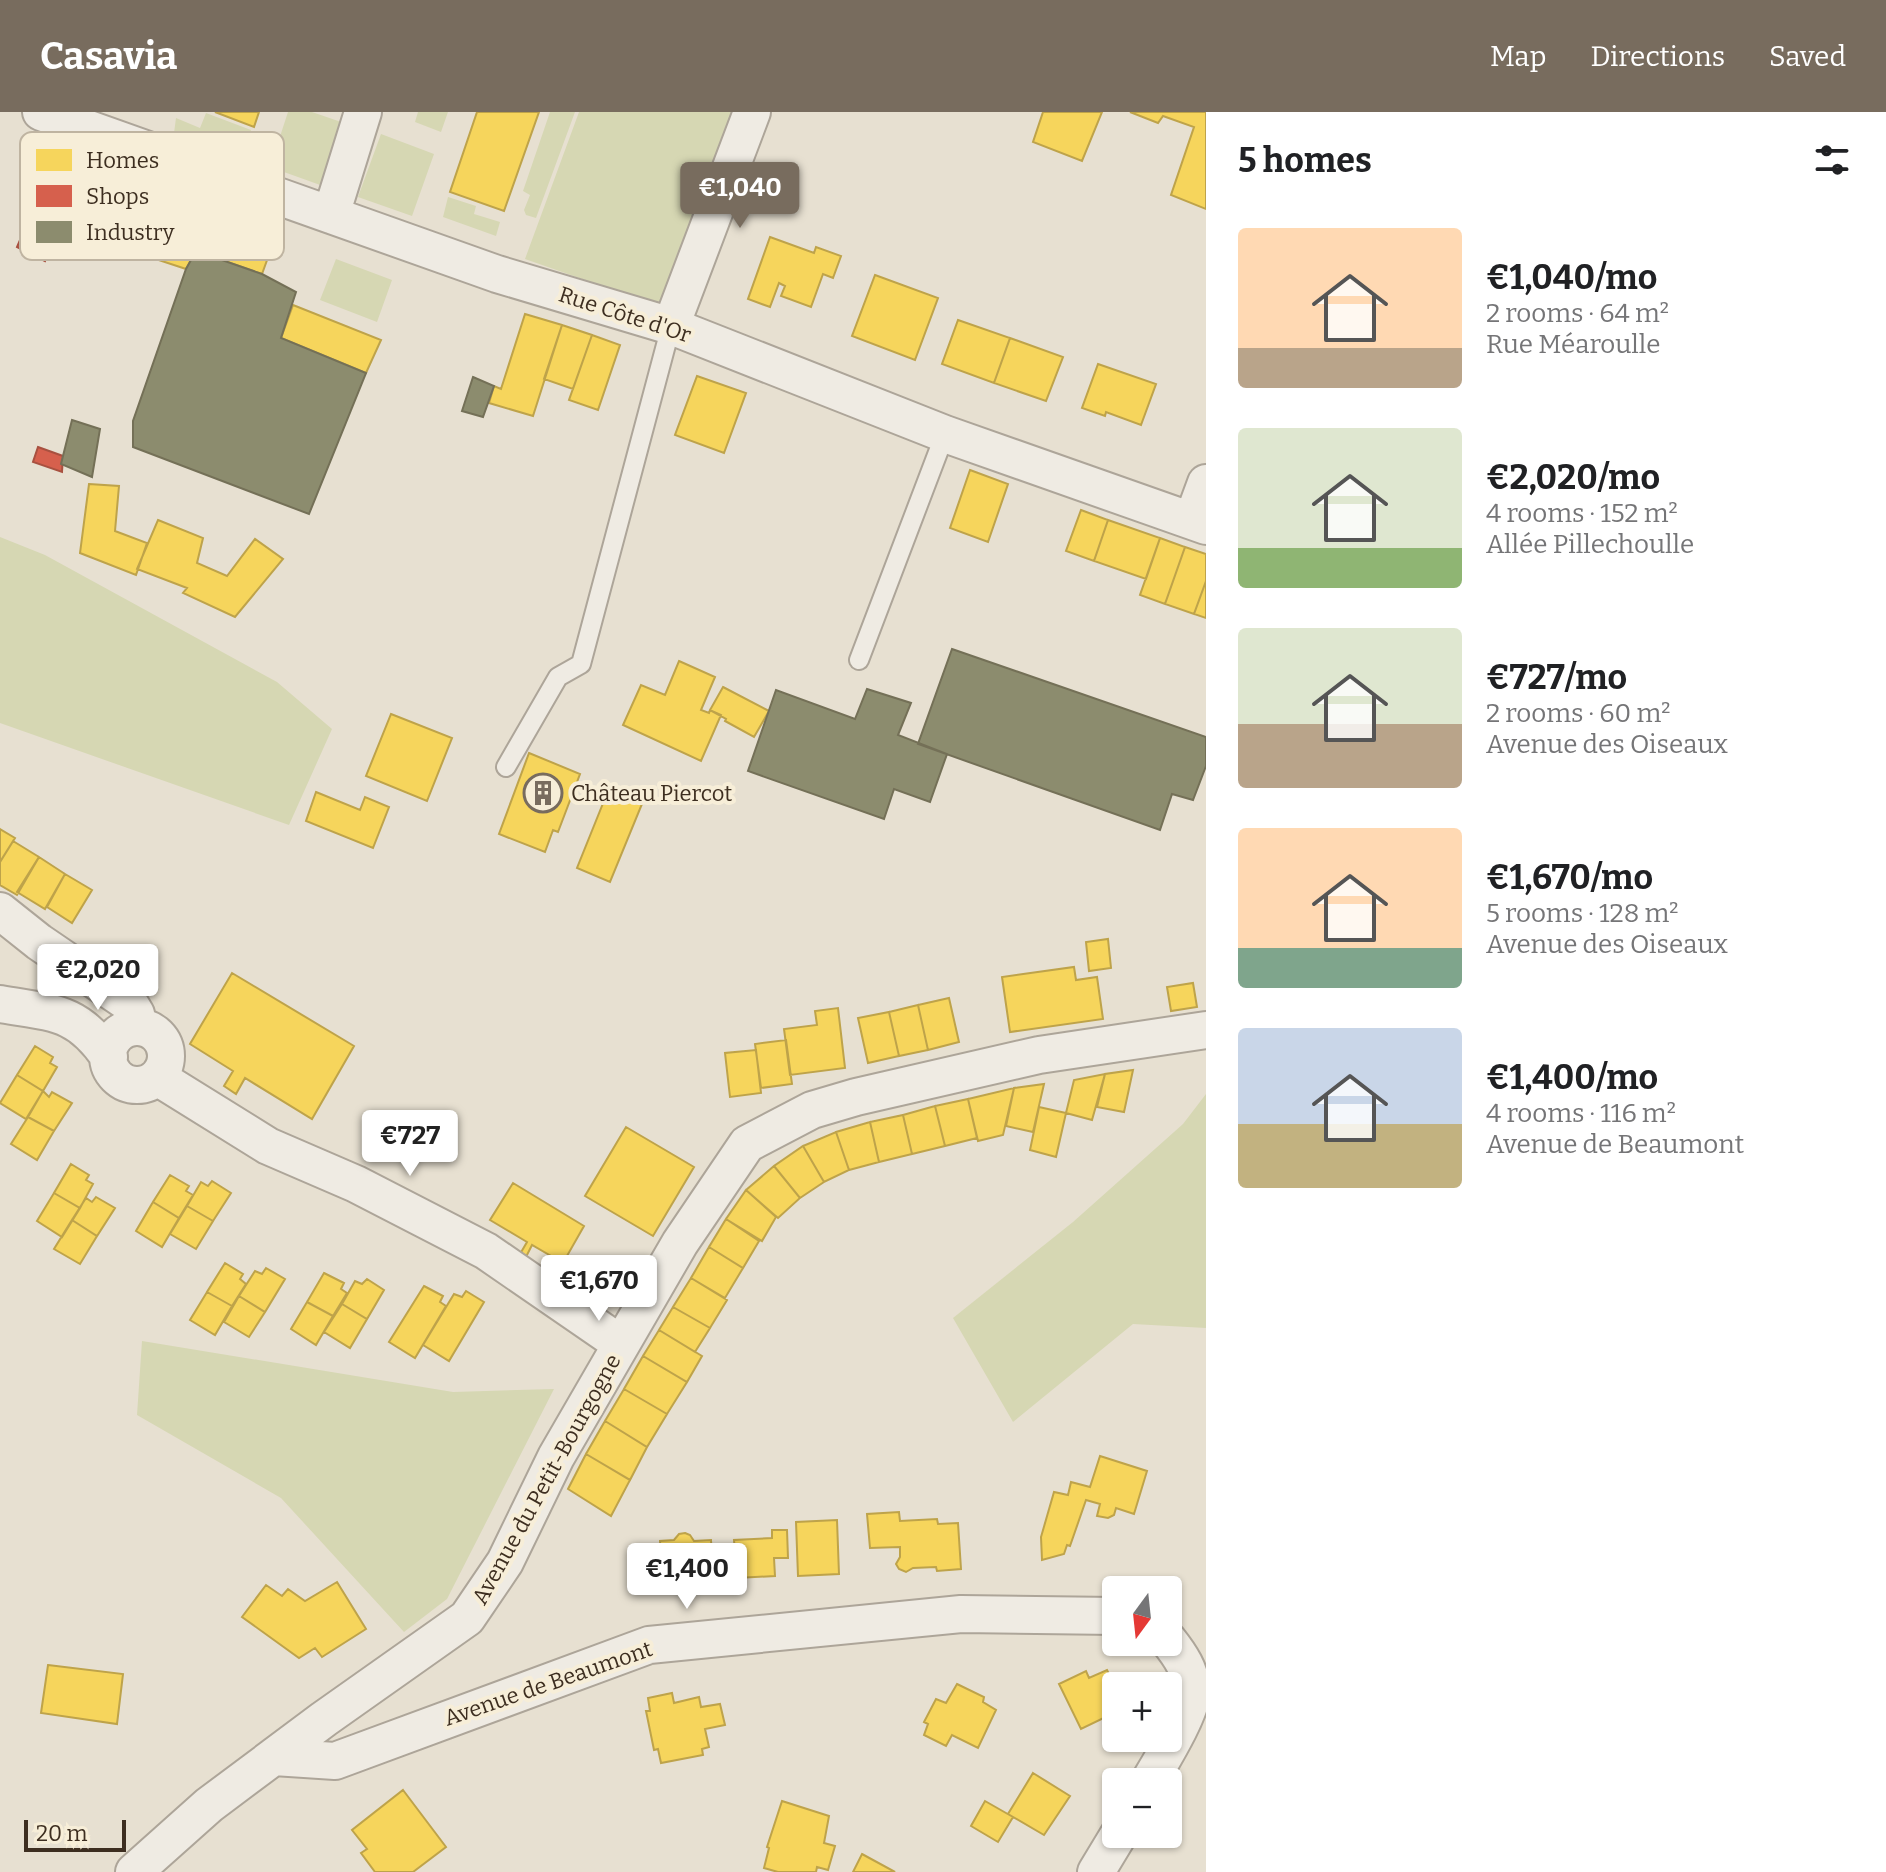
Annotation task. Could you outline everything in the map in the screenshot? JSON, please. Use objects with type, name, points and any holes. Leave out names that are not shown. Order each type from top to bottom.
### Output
[{"type":"street","name":"Rue Côte d'Or","points":[[41,112],[97,132]]},
{"type":"street","points":[[331,215],[363,112]]},
{"type":"street","points":[[671,326],[752,112]]},
{"type":"street","name":"Rue Côte d'Or","points":[[284,198],[497,274],[671,326],[945,434],[1199,524]]},
{"type":"street","points":[[1199,524],[1206,483]]},
{"type":"street","points":[[0,911],[39,942],[122,998],[136,1014],[139,1027]]},
{"type":"street","points":[[0,1004],[57,1014],[75,1021],[93,1033],[109,1057],[113,1071],[123,1081],[141,1084],[157,1077],[163,1069],[166,1055],[158,1035],[139,1027],[119,1033],[110,1048],[109,1057]]},
{"type":"street","name":"Avenue du Petit-Bourgogne","points":[[134,1872],[209,1805],[467,1618],[505,1562],[556,1457],[680,1243],[747,1144],[812,1110],[856,1097],[1039,1055],[1206,1030]]},
{"type":"street","points":[[157,1077],[268,1146],[356,1184],[486,1251],[621,1344]]},
{"type":"street","name":"Avenue de Beaumont","points":[[274,1757],[335,1761],[649,1645],[961,1614],[1102,1616]]},
{"type":"street","points":[[1157,1768],[1179,1728],[1193,1692],[1181,1656]]},
{"type":"street","points":[[1096,1872],[1111,1848]]},
{"type":"lane","points":[[506,767],[558,677],[581,664],[671,326]]},
{"type":"lane","points":[[859,660],[945,434]]},
{"type":"green space","points":[[288,112],[312,112],[344,123],[323,186],[284,172],[284,132],[281,132]]},
{"type":"green space","points":[[418,112],[448,112],[441,132],[415,122]]},
{"type":"green space","points":[[550,112],[575,112],[536,218],[526,215],[524,210],[530,195],[523,191]]},
{"type":"green space","points":[[579,112],[733,112],[665,308],[525,259]]},
{"type":"green space","points":[[206,113],[251,130],[174,132],[176,118],[200,128]]},
{"type":"green space","points":[[381,134],[434,154],[412,216],[358,197]]},
{"type":"green space","points":[[448,197],[476,206],[474,214],[500,222],[496,236],[443,217]]},
{"type":"green space","points":[[336,259],[392,280],[377,322],[320,300]]},
{"type":"green space","points":[[0,537],[45,555],[277,682],[332,729],[289,825],[0,723]]},
{"type":"green space","points":[[1206,1094],[1206,1328],[1133,1324],[1013,1422],[953,1318],[1073,1222],[1183,1124]]},
{"type":"green space","points":[[142,1341],[453,1392],[554,1389],[447,1599],[404,1632],[281,1498],[137,1415]]},
{"type":"building: Homes","points":[[215,112],[259,112],[254,127]]},
{"type":"building: Homes","points":[[477,112],[539,112],[504,211],[450,192]]},
{"type":"building: Homes","points":[[1043,112],[1102,112],[1082,161],[1033,142]]},
{"type":"building: Homes","points":[[1130,112],[1206,112],[1206,209],[1171,195],[1194,127],[1163,116],[1158,123]]},
{"type":"building: Homes","points":[[770,237],[814,253],[816,247],[841,256],[833,278],[823,274],[811,307],[781,296],[785,286],[779,283],[770,307],[748,299]]},
{"type":"building: Homes","points":[[159,260],[191,260],[186,269]]},
{"type":"building: Homes","points":[[222,260],[267,260],[262,274]]},
{"type":"building: Homes","points":[[875,275],[938,298],[915,360],[852,336]]},
{"type":"building: Homes","points":[[293,305],[381,340],[366,373],[281,338]]},
{"type":"building: Homes","points":[[525,314],[562,325],[533,416],[489,403],[494,386],[501,389]]},
{"type":"building: Homes","points":[[958,320],[1010,338],[994,383],[942,364]]},
{"type":"building: Homes","points":[[562,325],[592,335],[573,389],[544,379]]},
{"type":"building: Homes","points":[[592,335],[620,345],[598,410],[569,400]]},
{"type":"building: Homes","points":[[1010,338],[1063,357],[1046,401],[994,383]]},
{"type":"building: Homes","points":[[1098,364],[1156,384],[1141,425],[1106,412],[1105,416],[1082,408]]},
{"type":"building: Homes","points":[[697,376],[746,393],[724,453],[675,435]]},
{"type":"building: Homes","points":[[970,470],[1008,484],[988,542],[950,528]]},
{"type":"building: Homes","points":[[89,484],[119,486],[115,531],[147,543],[136,575],[80,553]]},
{"type":"building: Homes","points":[[1081,510],[1108,520],[1094,561],[1066,551]]},
{"type":"building: Homes","points":[[158,520],[203,538],[197,563],[227,576],[255,539],[283,559],[235,617],[183,593],[187,588],[137,569]]},
{"type":"building: Homes","points":[[1108,520],[1160,538],[1146,579],[1094,561]]},
{"type":"building: Homes","points":[[1160,538],[1185,547],[1165,604],[1140,595]]},
{"type":"building: Homes","points":[[1185,547],[1206,554],[1206,581],[1194,614],[1165,604]]},
{"type":"building: Homes","points":[[1206,581],[1206,618],[1194,614]]},
{"type":"building: Homes","points":[[679,661],[715,677],[701,710],[721,715],[701,761],[623,725],[641,685],[665,695]]},
{"type":"building: Homes","points":[[723,687],[769,711],[754,737],[710,710]]},
{"type":"building: Homes","points":[[391,714],[452,738],[427,801],[366,776]]},
{"type":"building: Homes","name":"Château Piercot","points":[[529,753],[580,774],[558,832],[553,830],[545,852],[499,834]]},
{"type":"building: Homes","points":[[610,786],[644,799],[610,882],[577,868]]},
{"type":"building: Homes","points":[[316,792],[360,810],[365,797],[389,807],[373,848],[306,821]]},
{"type":"building: Homes","points":[[0,829],[15,838],[0,862]]},
{"type":"building: Homes","points":[[13,841],[39,857],[17,895],[0,885],[0,862]]},
{"type":"building: Homes","points":[[39,857],[65,874],[45,909],[17,892]]},
{"type":"building: Homes","points":[[65,874],[92,890],[72,923],[47,907]]},
{"type":"building: Homes","points":[[1108,939],[1111,968],[1089,971],[1086,942]]},
{"type":"building: Homes","points":[[1074,967],[1076,980],[1097,977],[1103,1019],[1010,1032],[1002,977]]},
{"type":"building: Homes","points":[[232,973],[354,1046],[312,1119],[245,1078],[236,1094],[224,1086],[233,1071],[190,1044]]},
{"type":"building: Homes","points":[[1193,983],[1197,1007],[1171,1011],[1167,987]]},
{"type":"building: Homes","points":[[949,998],[959,1042],[928,1050],[918,1005]]},
{"type":"building: Homes","points":[[918,1005],[928,1050],[899,1056],[889,1012]]},
{"type":"building: Homes","points":[[838,1008],[845,1068],[790,1075],[784,1029],[817,1025],[815,1011]]},
{"type":"building: Homes","points":[[889,1012],[899,1056],[868,1063],[858,1018]]},
{"type":"building: Homes","points":[[786,1040],[792,1084],[761,1088],[755,1044]]},
{"type":"building: Homes","points":[[35,1046],[53,1057],[50,1063],[57,1067],[43,1091],[17,1075]]},
{"type":"building: Homes","points":[[756,1050],[761,1093],[730,1097],[725,1053]]},
{"type":"building: Homes","points":[[1133,1070],[1124,1112],[1097,1107],[1105,1074]]},
{"type":"building: Homes","points":[[1105,1074],[1092,1120],[1066,1113],[1074,1080]]},
{"type":"building: Homes","points":[[17,1075],[43,1091],[26,1119],[0,1103]]},
{"type":"building: Homes","points":[[1044,1084],[1033,1132],[1006,1126],[1014,1088]]},
{"type":"building: Homes","points":[[1014,1088],[1003,1135],[978,1141],[968,1099]]},
{"type":"building: Homes","points":[[43,1091],[49,1097],[52,1092],[72,1103],[54,1131],[28,1117]]},
{"type":"building: Homes","points":[[968,1099],[977,1138],[945,1146],[935,1106]]},
{"type":"building: Homes","points":[[935,1106],[945,1146],[912,1154],[903,1115]]},
{"type":"building: Homes","points":[[1039,1107],[1066,1113],[1056,1157],[1030,1150]]},
{"type":"building: Homes","points":[[903,1115],[912,1154],[879,1162],[870,1122]]},
{"type":"building: Homes","points":[[28,1117],[54,1131],[37,1160],[11,1144]]},
{"type":"building: Homes","points":[[870,1122],[879,1162],[849,1170],[836,1132]]},
{"type":"building: Homes","points":[[626,1127],[694,1167],[653,1236],[585,1196]]},
{"type":"building: Homes","points":[[836,1132],[849,1170],[824,1182],[803,1146]]},
{"type":"building: Homes","points":[[803,1146],[824,1182],[800,1198],[774,1166]]},
{"type":"building: Homes","points":[[71,1164],[89,1175],[86,1180],[93,1184],[80,1208],[54,1193]]},
{"type":"building: Homes","points":[[774,1166],[800,1198],[778,1218],[746,1190]]},
{"type":"building: Homes","points":[[170,1175],[189,1186],[186,1191],[193,1195],[179,1218],[153,1202]]},
{"type":"building: Homes","points":[[212,1181],[231,1193],[213,1221],[187,1206],[201,1182],[208,1186]]},
{"type":"building: Homes","points":[[513,1183],[584,1226],[563,1263],[532,1245],[526,1257],[520,1254],[527,1242],[490,1220]]},
{"type":"building: Homes","points":[[746,1190],[776,1217],[762,1241],[726,1219]]},
{"type":"building: Homes","points":[[54,1193],[80,1208],[62,1237],[37,1221]]},
{"type":"building: Homes","points":[[96,1197],[115,1208],[97,1236],[72,1220],[86,1198],[92,1202]]},
{"type":"building: Homes","points":[[153,1202],[179,1218],[162,1247],[136,1231]]},
{"type":"building: Homes","points":[[187,1206],[213,1221],[196,1249],[170,1234]]},
{"type":"building: Homes","points":[[726,1219],[759,1241],[743,1268],[709,1247]]},
{"type":"building: Homes","points":[[72,1220],[97,1236],[80,1264],[54,1249]]},
{"type":"building: Homes","points":[[709,1247],[743,1268],[725,1298],[691,1278]]},
{"type":"building: Homes","points":[[225,1263],[243,1274],[240,1279],[246,1284],[232,1306],[207,1292]]},
{"type":"building: Homes","points":[[266,1268],[285,1279],[265,1312],[239,1296],[255,1271],[262,1274]]},
{"type":"building: Homes","points":[[324,1273],[344,1283],[341,1289],[347,1293],[333,1316],[307,1302]]},
{"type":"building: Homes","points":[[691,1278],[727,1300],[710,1328],[673,1307]]},
{"type":"building: Homes","points":[[367,1279],[384,1290],[367,1319],[342,1304],[355,1281],[362,1284]]},
{"type":"building: Homes","points":[[424,1286],[443,1296],[440,1302],[446,1306],[415,1358],[389,1342]]},
{"type":"building: Homes","points":[[466,1291],[484,1302],[449,1361],[423,1345],[454,1294],[462,1297]]},
{"type":"building: Homes","points":[[207,1292],[232,1306],[215,1335],[190,1320]]},
{"type":"building: Homes","points":[[239,1296],[265,1312],[249,1337],[224,1322]]},
{"type":"building: Homes","points":[[307,1302],[333,1316],[316,1345],[291,1329]]},
{"type":"building: Homes","points":[[342,1304],[367,1319],[350,1348],[324,1332]]},
{"type":"building: Homes","points":[[673,1307],[710,1328],[695,1352],[659,1330]]},
{"type":"building: Homes","points":[[659,1330],[702,1356],[687,1382],[643,1356]]},
{"type":"building: Homes","points":[[643,1356],[687,1382],[667,1414],[624,1389]]},
{"type":"building: Homes","points":[[624,1389],[667,1414],[647,1447],[605,1421]]},
{"type":"building: Homes","points":[[605,1421],[647,1447],[630,1480],[586,1454]]},
{"type":"building: Homes","points":[[586,1454],[630,1480],[611,1516],[568,1489]]},
{"type":"building: Homes","points":[[1100,1456],[1147,1471],[1134,1514],[1116,1508],[1114,1515],[1108,1518],[1097,1516],[1100,1504],[1086,1500],[1070,1546],[1067,1545],[1064,1554],[1042,1560],[1041,1537],[1054,1492],[1068,1495],[1071,1482],[1090,1487]]},
{"type":"building: Homes","points":[[899,1512],[900,1521],[937,1519],[938,1524],[958,1523],[961,1569],[937,1571],[936,1567],[913,1568],[906,1572],[896,1564],[900,1547],[870,1548],[867,1514]]},
{"type":"building: Homes","points":[[837,1520],[839,1574],[798,1576],[796,1522]]},
{"type":"building: Homes","points":[[772,1530],[787,1530],[788,1558],[774,1558],[775,1576],[737,1578],[734,1540],[772,1538]]},
{"type":"building: Homes","points":[[685,1533],[694,1541],[711,1540],[713,1571],[704,1573],[699,1581],[692,1580],[690,1568],[677,1570],[677,1565],[662,1568],[660,1541],[674,1540]]},
{"type":"building: Homes","points":[[337,1582],[366,1629],[322,1657],[315,1648],[299,1658],[242,1617],[266,1585],[282,1596],[288,1589],[305,1601]]},
{"type":"building: Homes","points":[[48,1665],[123,1674],[117,1724],[41,1713]]},
{"type":"building: Homes","points":[[1086,1671],[1089,1678],[1102,1672],[1102,1719],[1081,1729],[1059,1684]]},
{"type":"building: Homes","points":[[957,1684],[984,1697],[983,1702],[996,1710],[978,1748],[952,1735],[946,1746],[924,1735],[928,1724],[924,1722],[936,1699],[946,1703]]},
{"type":"building: Homes","points":[[672,1693],[674,1703],[699,1697],[701,1707],[720,1704],[725,1725],[705,1729],[709,1747],[702,1749],[703,1755],[661,1763],[658,1749],[654,1750],[646,1711],[650,1711],[648,1698]]},
{"type":"building: Homes","points":[[1033,1773],[1070,1796],[1044,1835],[1008,1814]]},
{"type":"building: Homes","points":[[403,1790],[446,1847],[413,1872],[375,1872],[361,1853],[367,1849],[352,1830]]},
{"type":"building: Homes","points":[[782,1801],[829,1816],[824,1843],[835,1846],[828,1870],[817,1867],[816,1872],[778,1872],[764,1868],[767,1847]]},
{"type":"building: Homes","points":[[985,1801],[1013,1817],[998,1842],[971,1826]]},
{"type":"building: Homes","points":[[862,1854],[895,1872],[853,1872]]},
{"type":"building: Shops","points":[[38,447],[63,456],[62,472],[33,462]]},
{"type":"building: Industry","points":[[191,260],[222,260],[262,274],[296,292],[281,338],[366,373],[309,514],[133,447],[133,421]]},
{"type":"building: Industry","points":[[473,377],[494,386],[483,417],[462,411]]},
{"type":"building: Industry","points":[[72,420],[100,429],[92,477],[61,464]]},
{"type":"building: Industry","points":[[952,649],[1206,737],[1206,766],[1193,800],[1172,794],[1160,830],[918,744]]},
{"type":"building: Industry","points":[[867,689],[911,703],[898,735],[947,754],[930,802],[894,789],[884,819],[748,771],[776,690],[855,719]]},
{"type":"place","name":"Château Piercot","points":[[543,793]]}]
